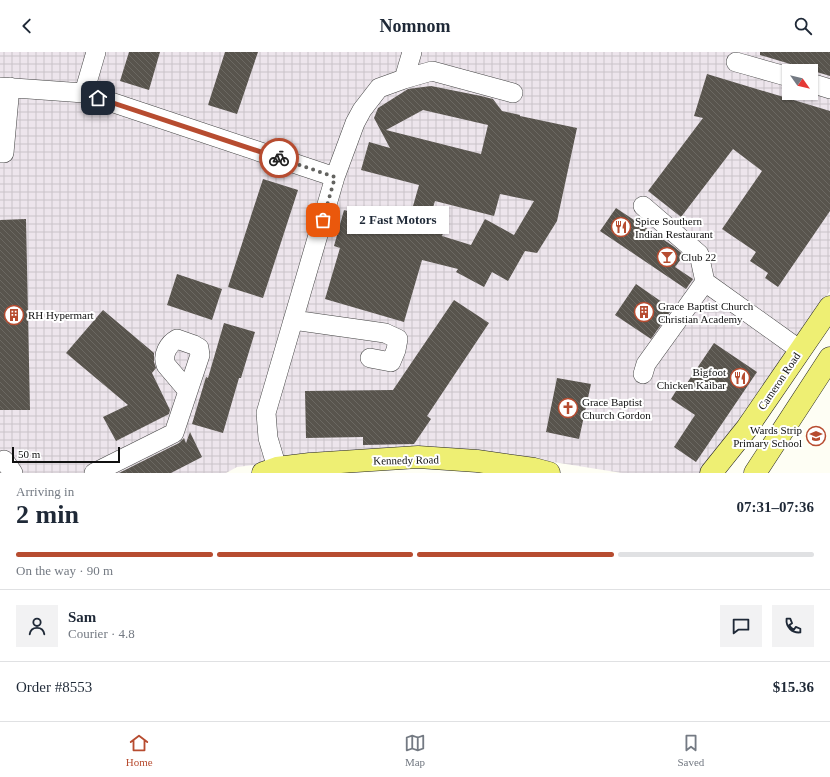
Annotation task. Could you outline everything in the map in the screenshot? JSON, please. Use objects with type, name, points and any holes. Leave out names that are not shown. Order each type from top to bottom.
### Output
[{"type":"main road","name":"Cameron Road","points":[[711,473],[747,428],[830,307]]},
{"type":"main road","points":[[755,473],[830,358]]},
{"type":"main road","name":"Kennedy Road","points":[[270,470],[310,464],[418,457],[476,461],[534,469],[549,473]]},
{"type":"street","points":[[84,93],[96,52]]},
{"type":"street","points":[[404,79],[412,52]]},
{"type":"street","points":[[736,62],[782,75]]},
{"type":"street","points":[[270,470],[266,413],[335,177],[355,123],[362,110],[379,88],[432,71],[512,93]]},
{"type":"street","points":[[818,85],[830,89]]},
{"type":"street","points":[[0,153],[4,153],[5,87],[84,93],[335,177]]},
{"type":"street","points":[[643,206],[699,254],[705,282],[800,350]]},
{"type":"street","points":[[642,374],[646,364],[705,282]]},
{"type":"street","points":[[293,320],[385,333],[398,339],[396,350],[391,362],[370,358]]},
{"type":"street","points":[[94,473],[174,433],[188,391]]},
{"type":"street","points":[[0,462],[4,460],[13,473]]},
{"type":"shaded area","points":[[0,52],[830,52],[830,291],[707,473],[622,473],[490,452],[369,451],[237,467],[226,473],[0,473]]},
{"type":"building","points":[[129,52],[160,52],[149,90],[120,81]]},
{"type":"building","points":[[225,52],[258,52],[237,114],[208,105]]},
{"type":"building","points":[[760,52],[830,52],[830,76],[818,72],[818,64],[790,64],[760,55]]},
{"type":"building","points":[[707,74],[782,97],[782,100],[793,100],[830,111],[830,211],[778,287],[765,278],[768,273],[750,261],[756,252],[722,229],[762,171],[733,149],[681,217],[648,191],[703,118],[694,116]]},
{"type":"building","points":[[431,86],[481,96],[493,99],[502,111],[577,128],[557,221],[537,253],[525,251],[508,281],[492,272],[484,287],[456,272],[458,269],[422,260],[404,322],[325,299],[340,248],[334,246],[344,210],[407,227],[419,185],[361,170],[369,142],[390,148],[374,118],[378,108],[408,89]],"holes":[[[423,110],[488,125],[481,154],[386,130]],[[500,194],[534,201],[514,235],[485,219],[471,245],[442,236],[444,231],[427,227],[435,201],[494,216]]]},
{"type":"building","points":[[263,179],[298,190],[263,298],[228,287]]},
{"type":"building","points":[[616,208],[684,255],[675,267],[693,279],[686,289],[600,231]]},
{"type":"building","name":"RH Hypermart","points":[[26,219],[30,410],[0,410],[0,220]]},
{"type":"building","points":[[177,274],[222,289],[212,320],[167,305]]},
{"type":"building","name":"Grace Baptist Church Christian Academy","points":[[636,284],[672,309],[651,339],[615,315]]},
{"type":"building","points":[[454,300],[489,323],[427,416],[431,419],[414,444],[363,445],[363,437],[306,438],[305,391],[393,390]]},
{"type":"building","points":[[103,310],[154,353],[156,368],[152,373],[170,410],[169,414],[116,441],[103,417],[128,405],[66,353]]},
{"type":"building","points":[[224,323],[255,332],[241,378],[239,378],[223,433],[192,424],[206,377],[208,378]]},
{"type":"building","points":[[714,343],[757,372],[696,462],[674,447],[695,415],[671,399],[681,383],[685,386]]},
{"type":"building","name":"Grace Baptist Church Gordon","points":[[557,378],[591,384],[579,439],[546,432]]},
{"type":"building","points":[[190,432],[202,457],[171,473],[119,473],[179,443],[184,438],[186,443]]},
{"type":"way so far","points":[[279,158],[335,177],[323,220]]},
{"type":"place","name":"2 Fast Motors","points":[[323,220]]},
{"type":"place","name":"Spice Southern Indian Restaurant","points":[[621,227]]},
{"type":"place","name":"Club 22","points":[[667,257]]},
{"type":"place","name":"Grace Baptist Church Christian Academy","points":[[644,312]]},
{"type":"place","name":"RH Hypermart","points":[[14,315]]},
{"type":"place","name":"Bigfoot Chicken Kaibar","points":[[740,378]]},
{"type":"place","name":"Grace Baptist Church Gordon","points":[[568,408]]},
{"type":"place","name":"Wards Strip Primary School","points":[[816,436]]},
{"type":"route","points":[[98,98],[279,158]]}]
